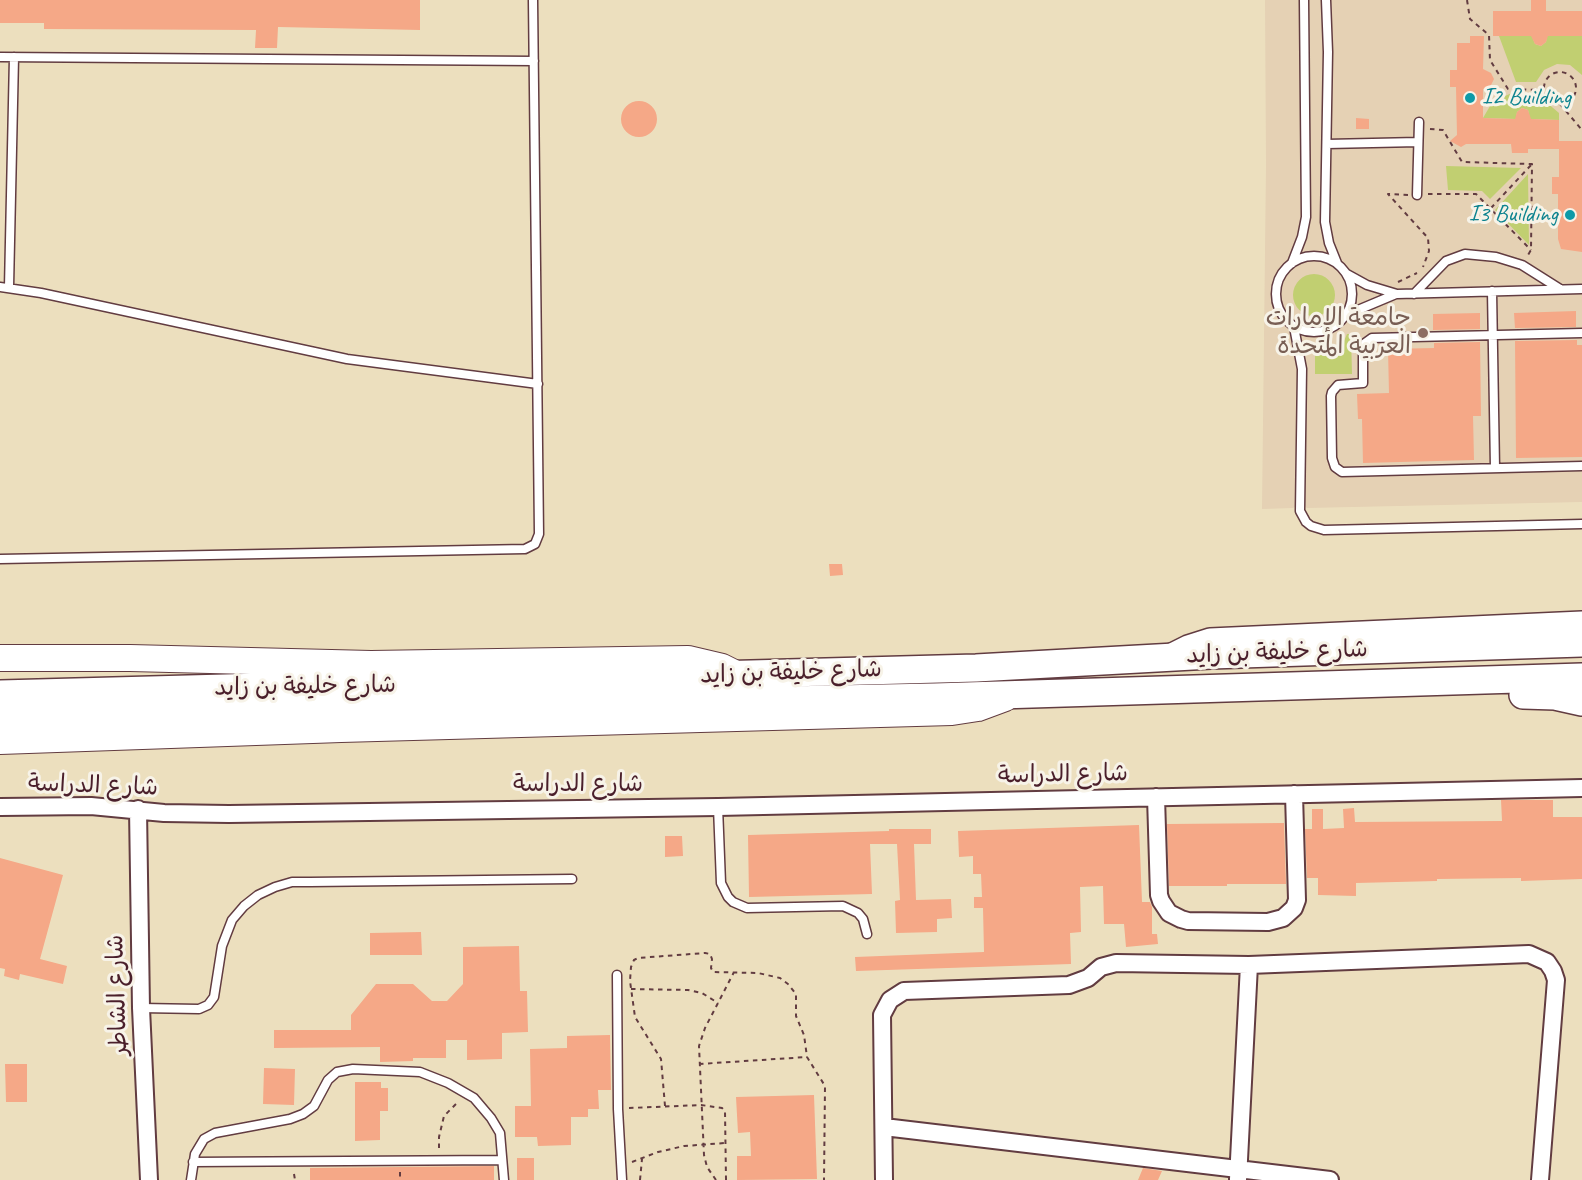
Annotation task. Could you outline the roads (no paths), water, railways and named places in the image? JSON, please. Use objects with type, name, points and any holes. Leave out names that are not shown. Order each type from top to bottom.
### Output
[{"type":"highway","name":"شارع خليفة بن زايد","points":[[0,694],[976,668],[1168,657],[1582,643]]},
{"type":"highway","name":"شارع خليفة بن زايد","points":[[0,716],[1013,694],[1582,677]]},
{"type":"highway","points":[[1416,681],[1421,688],[1436,695],[1555,696],[1582,702]]},
{"type":"main road","points":[[0,658],[130,658],[372,664],[688,659],[722,667],[738,675]]},
{"type":"main road","points":[[0,741],[952,712],[978,708],[1013,694]]},
{"type":"street","points":[[1168,657],[1188,646],[1210,639],[1582,622]]},
{"type":"street","name":"شارع الدراسة","points":[[0,807],[81,806],[194,814],[718,807],[1582,788]]},
{"type":"street","name":"شارع الدراسة","points":[[1156,796],[1160,895],[1169,913],[1188,921],[1268,922],[1289,914],[1297,900],[1294,794]]},
{"type":"street","name":"شارع الشاطر","points":[[138,809],[141,1008],[149,1180]]},
{"type":"street","points":[[884,1180],[882,1015],[885,1006],[896,994],[912,990],[1074,984],[1088,978],[1101,967],[1116,963],[1250,965],[1529,954],[1547,962],[1556,980],[1540,1180]]},
{"type":"street","points":[[1239,1175],[1250,965]]},
{"type":"street","points":[[884,1127],[1239,1175],[1330,1180]]},
{"type":"lane","points":[[0,559],[525,549],[535,544],[539,534],[533,0]]},
{"type":"lane","points":[[1292,263],[1310,256],[1328,259],[1336,263],[1346,274],[1353,295],[1351,306],[1346,315],[1332,329],[1322,332],[1303,331],[1294,327],[1281,313],[1276,295],[1280,277],[1292,263],[1302,237],[1306,217],[1304,0]]},
{"type":"lane","points":[[1326,0],[1325,222],[1336,263]]},
{"type":"lane","points":[[0,57],[534,61]]},
{"type":"lane","points":[[14,57],[5,287],[347,359],[538,384]]},
{"type":"lane","points":[[1417,195],[1419,125]]},
{"type":"lane","points":[[1327,144],[1418,142]]},
{"type":"lane","points":[[1414,294],[1438,267],[1455,256],[1483,254],[1521,265],[1561,289]]},
{"type":"lane","points":[[1346,274],[1367,285],[1397,294],[1582,289]]},
{"type":"lane","points":[[1492,291],[1495,468]]},
{"type":"lane","points":[[1346,315],[1397,294]]},
{"type":"lane","points":[[1294,327],[1302,369],[1300,511],[1311,526],[1324,530],[1582,524]]},
{"type":"lane","points":[[1582,333],[1368,340],[1363,348],[1363,383],[1338,385],[1332,392],[1332,458],[1338,470],[1347,472],[1582,466]]},
{"type":"lane","points":[[718,807],[722,883],[728,897],[733,902],[747,908],[843,906],[858,912],[863,919],[867,934]]},
{"type":"lane","points":[[141,1008],[199,1009],[208,1005],[214,997],[222,946],[232,920],[251,900],[275,887],[292,882],[572,879]]},
{"type":"lane","points":[[617,975],[618,1109],[622,1180]]},
{"type":"lane","points":[[190,1180],[195,1154],[204,1139],[215,1133],[281,1121],[303,1114],[314,1106],[328,1080],[337,1072],[353,1069],[420,1072],[448,1083],[474,1098],[500,1133],[504,1180]]},
{"type":"lane","points":[[193,1162],[501,1160]]},
{"type":"place","name":"I2 Building","points":[[1470,98]]},
{"type":"place","name":"I3 Building","points":[[1570,215]]},
{"type":"place","name":"جامعة الإمارات العربية المتحدة","points":[[1423,333]]}]
